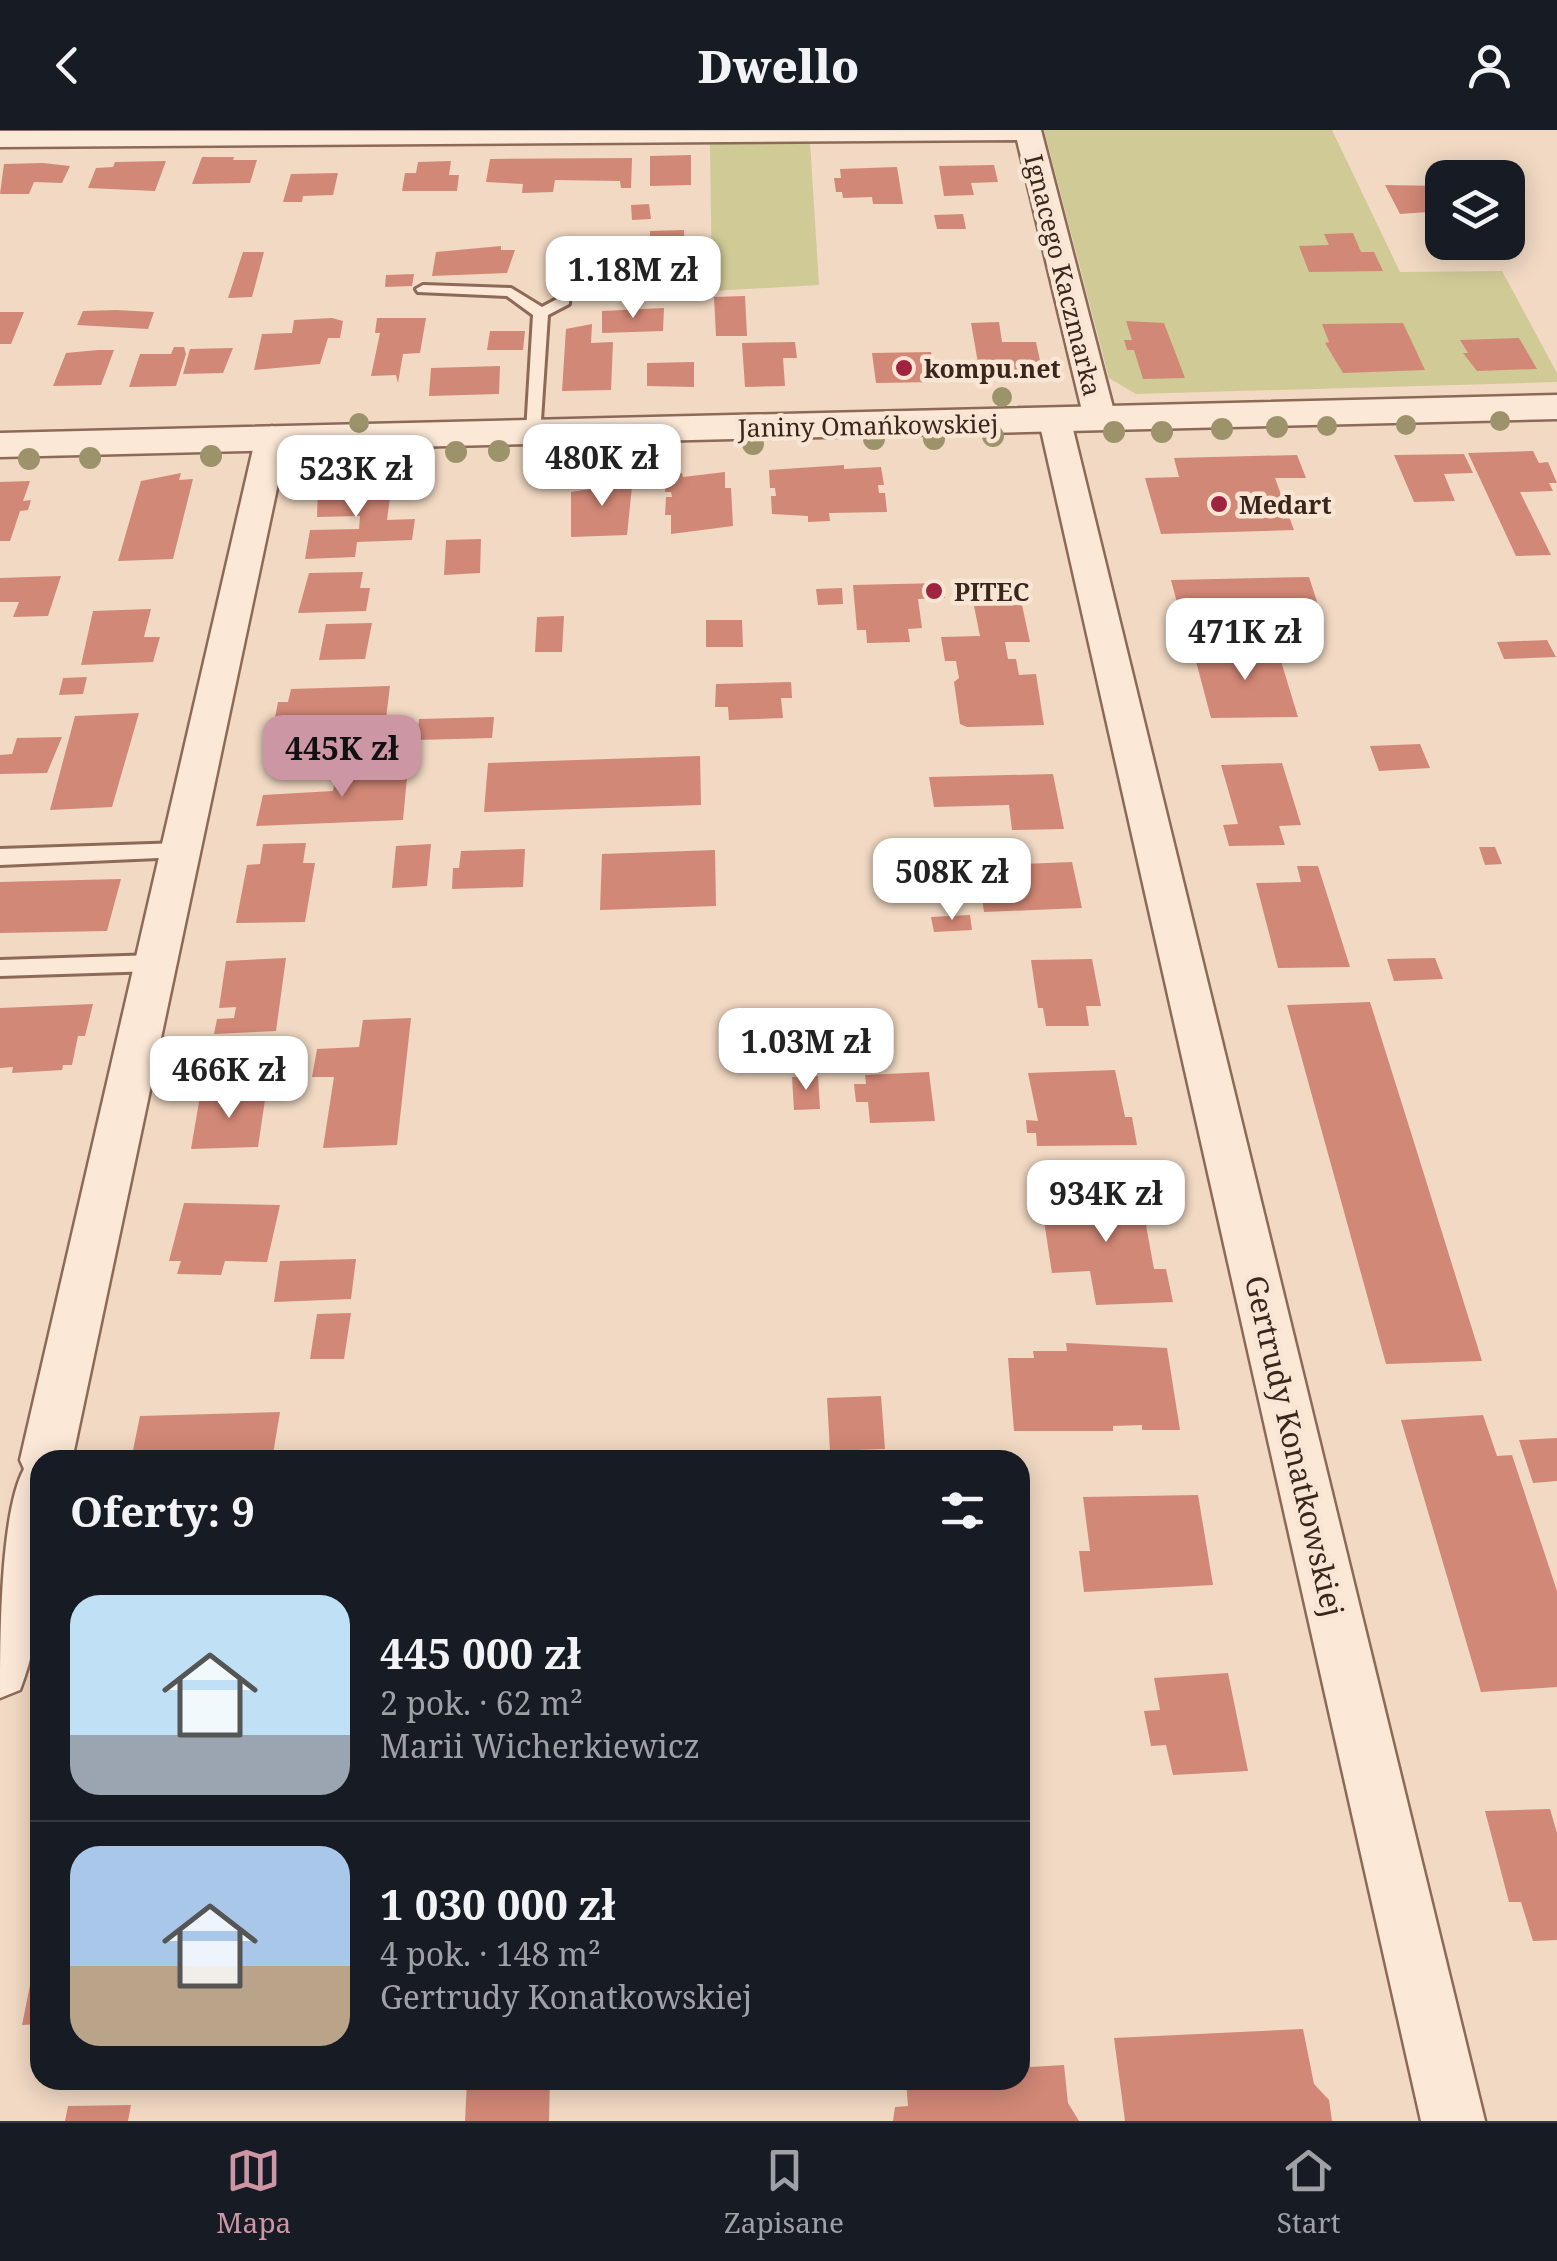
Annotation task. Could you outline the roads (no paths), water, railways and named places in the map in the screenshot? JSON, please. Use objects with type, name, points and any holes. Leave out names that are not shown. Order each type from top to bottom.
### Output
[{"type":"street","points":[[0,139],[1028,131]]},
{"type":"street","name":"Ignacego Kaczmarka","points":[[1028,131],[1100,420]]},
{"type":"street","name":"Janiny Omańkowskiej","points":[[0,445],[1557,407]]},
{"type":"street","name":"Gertrudy Konatkowskiej","points":[[1055,421],[1454,2121]]},
{"type":"street","points":[[48,1450],[272,436]]},
{"type":"street","points":[[0,1670],[30,1534]]},
{"type":"lane","points":[[423,289],[511,292],[541,313]]},
{"type":"lane","points":[[541,313],[564,301]]},
{"type":"lane","points":[[534,432],[541,313]]},
{"type":"lane","points":[[0,857],[182,850]]},
{"type":"lane","points":[[0,968],[155,963]]},
{"type":"place","name":"kompu.net","points":[[904,368]]},
{"type":"place","name":"Medart","points":[[1219,504]]},
{"type":"place","name":"PITEC","points":[[934,591]]}]
